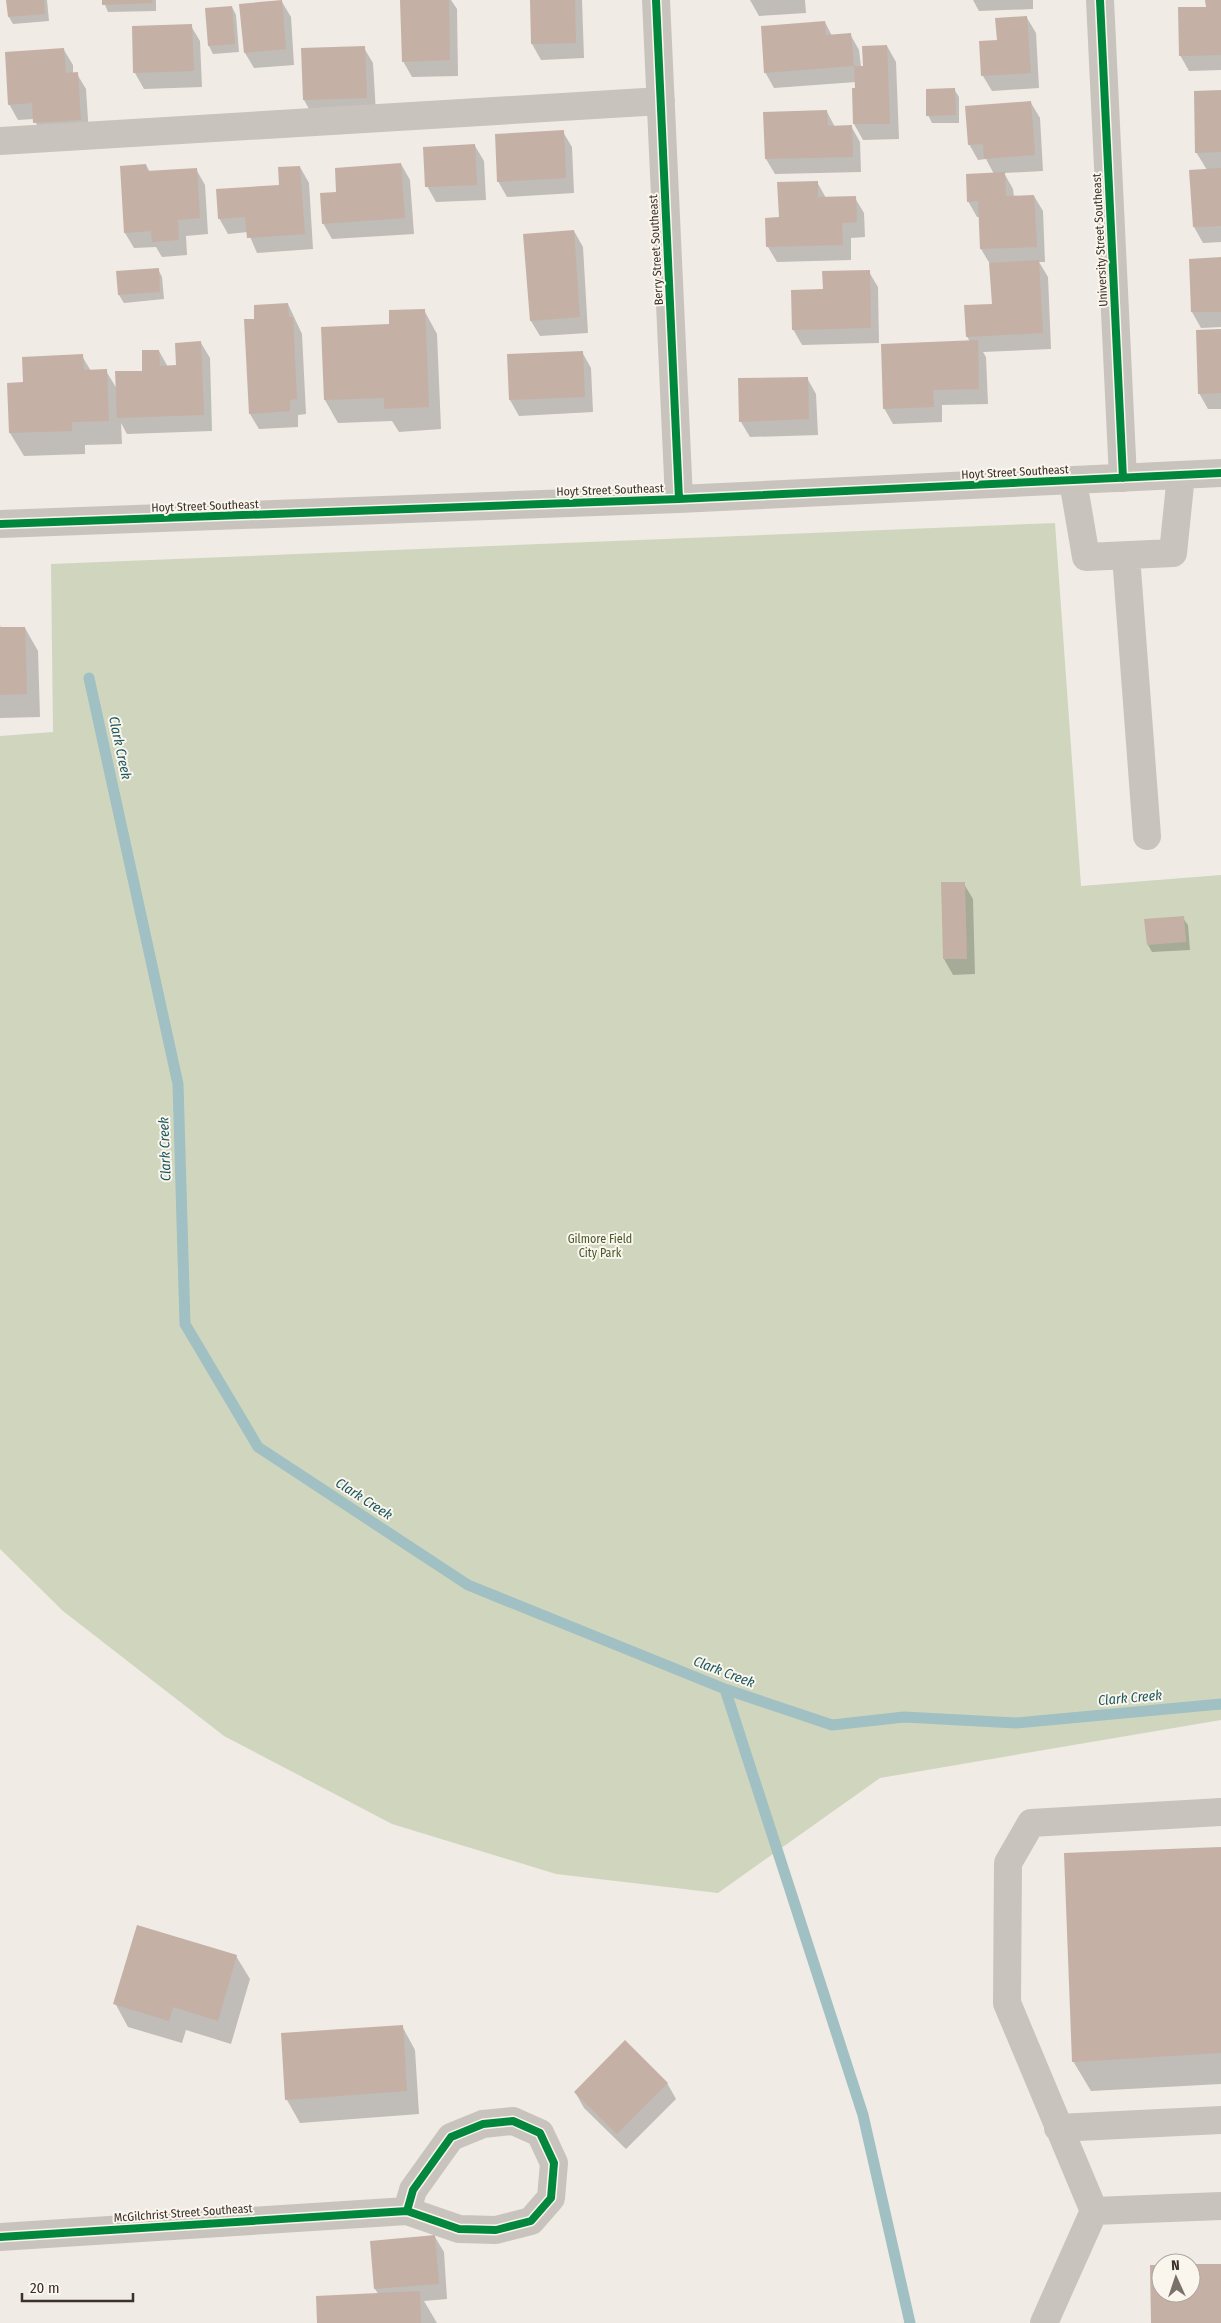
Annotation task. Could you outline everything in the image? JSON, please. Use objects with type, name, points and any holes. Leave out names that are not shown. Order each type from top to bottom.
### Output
[{"type":"street","name":"Berry Street Southeast","points":[[656,0],[678,499]]},
{"type":"street","name":"University Street Southeast","points":[[1100,0],[1123,478]]},
{"type":"street","points":[[0,141],[661,101]]},
{"type":"street","name":"Hoyt Street Southeast","points":[[0,524],[678,499],[1221,473]]},
{"type":"street","points":[[1073,481],[1086,557],[1126,556],[1173,553],[1181,475]]},
{"type":"street","points":[[1126,556],[1147,836]]},
{"type":"street","points":[[1044,2323],[1094,2211],[1007,2003],[1008,1863],[1031,1823],[1221,1812]]},
{"type":"street","points":[[1058,2128],[1221,2120]]},
{"type":"street","points":[[513,2121],[540,2133],[554,2163],[551,2198],[531,2221],[496,2230],[459,2228],[407,2211],[413,2190],[451,2137],[483,2124],[513,2121]]},
{"type":"street","points":[[1094,2211],[1221,2206]]},
{"type":"street","name":"McGilchrist Street Southeast","points":[[0,2237],[407,2211]]},
{"type":"green space","name":"Gilmore Field City Park","points":[[1055,523],[1081,886],[1221,875],[1221,1720],[880,1778],[718,1893],[556,1874],[392,1824],[224,1736],[63,1611],[0,1549],[0,736],[53,732],[51,564]]},
{"type":"building","points":[[6,0],[44,0],[45,14],[8,17]]},
{"type":"building","points":[[102,0],[152,0],[153,3],[102,5]]},
{"type":"building","points":[[282,0],[286,49],[244,53],[239,4]]},
{"type":"building","points":[[400,0],[449,0],[450,60],[402,62]]},
{"type":"building","points":[[530,0],[575,0],[576,43],[531,44]]},
{"type":"building","points":[[1205,0],[1221,0],[1221,55],[1179,56],[1178,7],[1206,7]]},
{"type":"building","points":[[232,6],[235,44],[208,46],[205,8]]},
{"type":"building","points":[[1027,16],[1031,73],[981,76],[979,41],[997,40],[995,18]]},
{"type":"building","points":[[825,21],[826,35],[851,33],[854,66],[764,73],[761,26]]},
{"type":"building","points":[[192,24],[194,71],[133,73],[132,26]]},
{"type":"building","points":[[887,45],[890,124],[853,124],[852,88],[855,88],[854,66],[863,66],[862,46]]},
{"type":"building","points":[[365,46],[367,98],[303,100],[301,48]]},
{"type":"building","points":[[64,48],[66,73],[78,72],[81,120],[33,123],[32,103],[8,105],[5,52]]},
{"type":"building","points":[[955,88],[956,115],[926,116],[926,89]]},
{"type":"building","points":[[1221,90],[1221,152],[1195,153],[1194,91]]},
{"type":"building","points":[[1031,101],[1035,155],[984,159],[983,144],[968,145],[965,106]]},
{"type":"building","points":[[827,110],[828,126],[852,125],[853,157],[765,159],[763,112]]},
{"type":"building","points":[[564,130],[566,178],[497,182],[495,134]]},
{"type":"building","points":[[475,144],[477,185],[425,187],[423,147]]},
{"type":"building","points":[[401,163],[405,218],[322,224],[320,193],[336,192],[335,168]]},
{"type":"building","points":[[146,164],[147,171],[197,168],[200,218],[178,220],[179,240],[152,242],[151,231],[124,233],[120,166]]},
{"type":"building","points":[[300,166],[305,234],[247,238],[245,217],[218,219],[216,189],[279,185],[278,167]]},
{"type":"building","points":[[1221,168],[1221,226],[1193,227],[1189,170]]},
{"type":"building","points":[[1005,172],[1006,196],[1034,195],[1037,247],[980,249],[978,201],[967,202],[966,174]]},
{"type":"building","points":[[818,181],[818,197],[856,196],[857,222],[842,223],[843,245],[766,247],[765,218],[779,217],[777,182]]},
{"type":"building","points":[[574,230],[580,317],[530,321],[523,234]]},
{"type":"building","points":[[1221,257],[1221,312],[1191,312],[1189,259]]},
{"type":"building","points":[[1039,260],[1043,333],[966,337],[964,305],[992,304],[989,263]]},
{"type":"building","points":[[159,268],[160,292],[118,295],[116,271]]},
{"type":"building","points":[[870,270],[871,328],[792,330],[791,290],[823,289],[822,271]]},
{"type":"building","points":[[288,303],[289,317],[293,317],[297,399],[290,400],[290,411],[249,414],[244,319],[254,319],[254,305]]},
{"type":"building","points":[[425,309],[429,407],[384,409],[384,398],[324,400],[321,327],[389,324],[389,310]]},
{"type":"building","points":[[1221,329],[1221,393],[1198,394],[1196,330]]},
{"type":"building","points":[[978,340],[979,389],[933,390],[934,407],[883,409],[881,344]]},
{"type":"building","points":[[201,341],[204,415],[117,418],[115,371],[142,371],[142,350],[159,350],[160,366],[176,365],[175,343]]},
{"type":"building","points":[[583,351],[585,397],[509,400],[507,354]]},
{"type":"building","points":[[83,354],[84,370],[107,369],[109,421],[72,422],[72,431],[9,433],[7,383],[23,382],[22,357]]},
{"type":"building","points":[[808,377],[809,419],[739,422],[738,378]]},
{"type":"building","points":[[0,627],[25,627],[27,694],[0,695]]},
{"type":"building","points":[[941,882],[965,882],[967,959],[943,959]]},
{"type":"building","points":[[1184,916],[1186,942],[1147,945],[1144,919]]},
{"type":"building","points":[[1221,1847],[1221,2053],[1072,2062],[1064,1853]]},
{"type":"building","points":[[137,1925],[237,1955],[218,2021],[173,2007],[169,2021],[113,2004]]},
{"type":"building","points":[[403,2025],[407,2091],[285,2100],[281,2033]]},
{"type":"building","points":[[625,2040],[668,2083],[617,2134],[574,2092]]},
{"type":"building","points":[[435,2235],[439,2284],[374,2289],[370,2241]]},
{"type":"building","points":[[1201,2264],[1221,2264],[1221,2323],[1151,2323],[1150,2265],[1151,2303],[1201,2303]]},
{"type":"building","points":[[420,2291],[421,2323],[317,2323],[316,2296]]},
{"type":"waterway","name":"Clark Creek","points":[[89,678],[178,1084],[185,1324],[258,1447],[468,1585],[725,1689],[832,1725],[904,1717],[1016,1723],[1221,1704]]},
{"type":"waterway","points":[[725,1689],[863,2115],[910,2323]]},
{"type":"cycle path","points":[[656,0],[679,499]]},
{"type":"cycle path","points":[[1100,0],[1123,478]]},
{"type":"cycle path","points":[[0,524],[679,499],[1221,473]]},
{"type":"cycle path","points":[[0,2237],[407,2211],[459,2229],[496,2230],[531,2221],[551,2198],[554,2163],[540,2133],[513,2121],[483,2124],[451,2137],[413,2190],[407,2211]]}]
